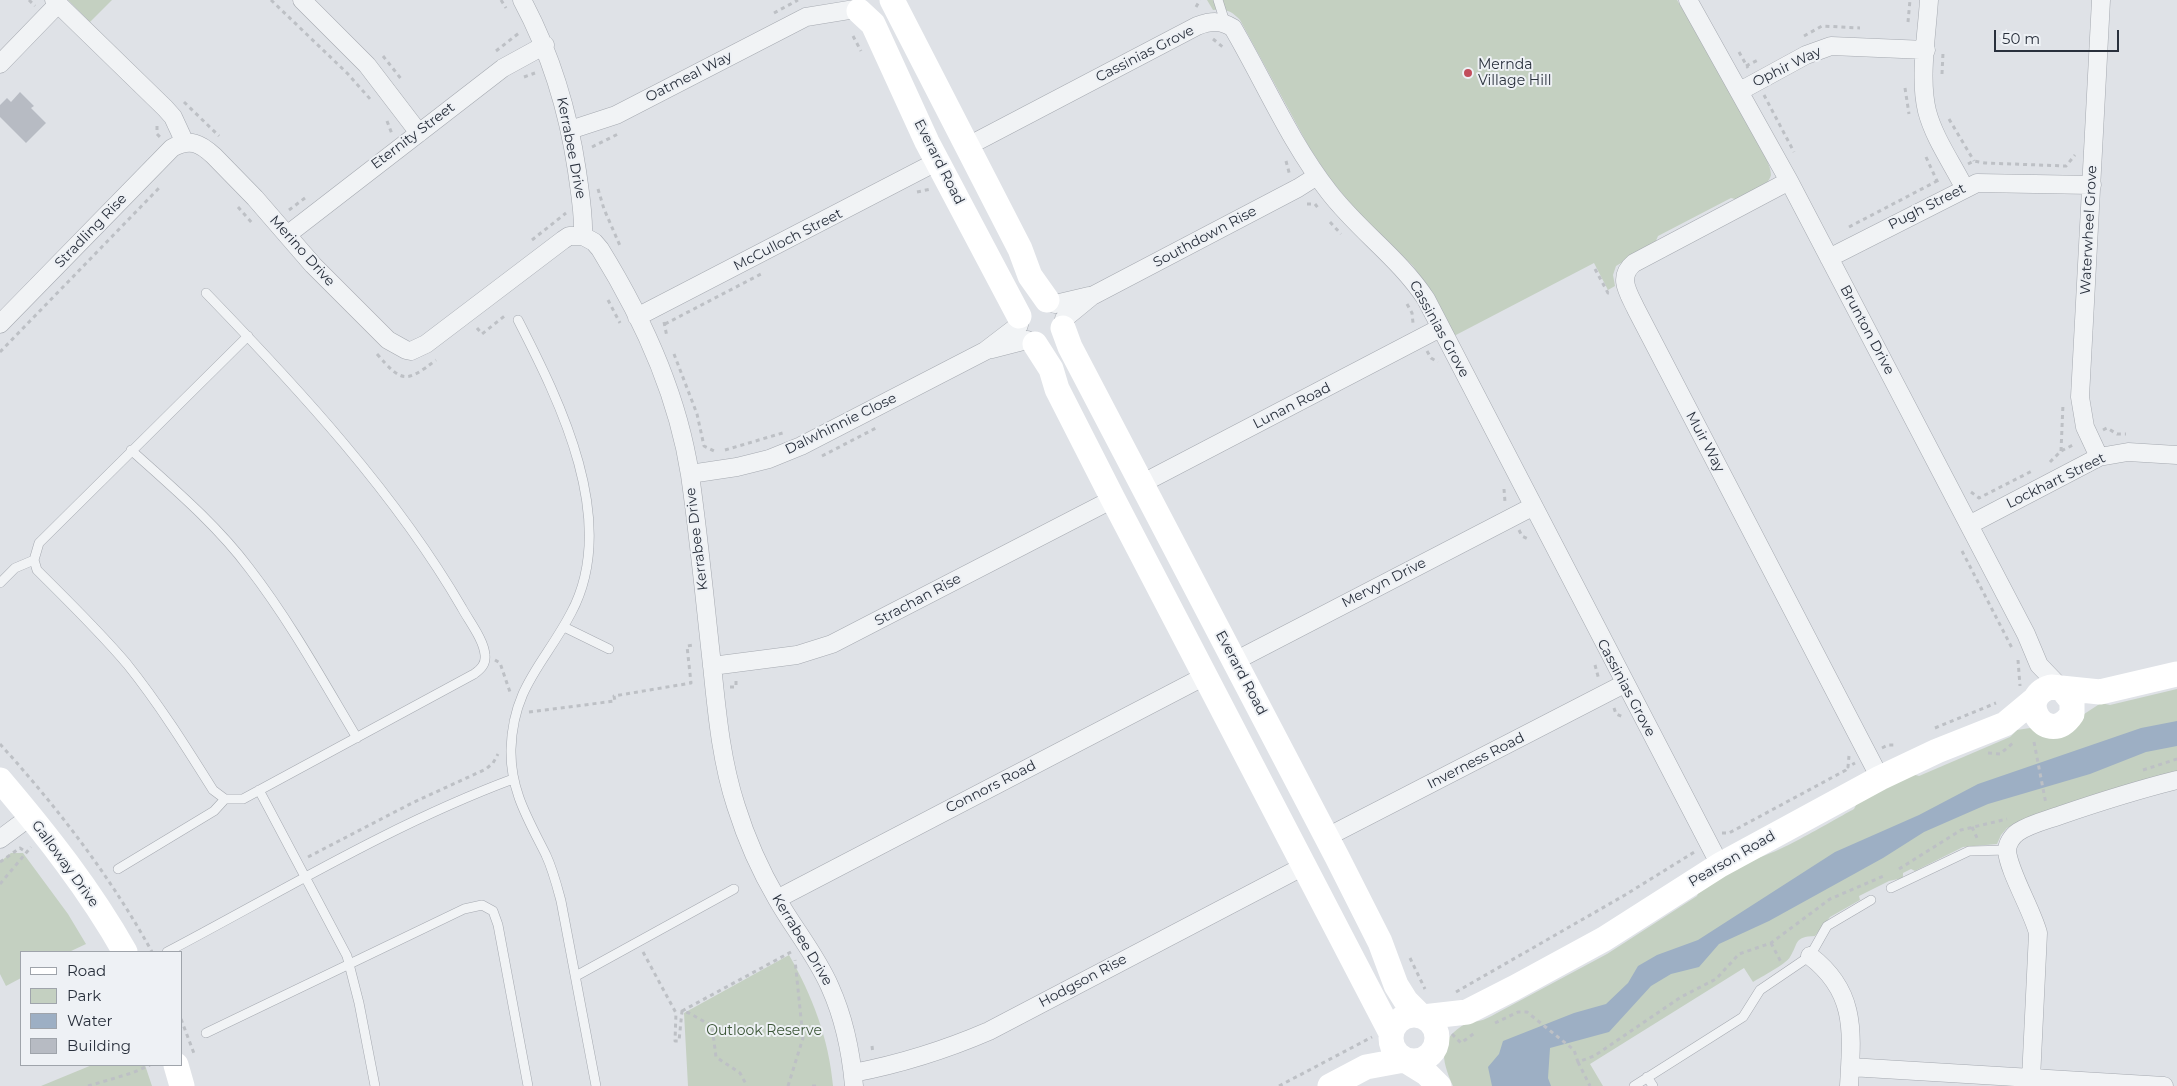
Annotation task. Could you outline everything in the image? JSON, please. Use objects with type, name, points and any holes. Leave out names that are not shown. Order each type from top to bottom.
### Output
[{"type":"street","points":[[302,0],[368,65],[419,133]]},
{"type":"street","name":"Kerrabee Drive","points":[[522,0],[554,70],[570,130],[583,208],[583,236],[594,242],[600,249],[637,317],[668,387],[690,474],[720,740],[736,806],[754,854],[777,900],[818,963],[830,988],[842,1019],[854,1079]]},
{"type":"street","name":"Oatmeal Way","points":[[806,17],[824,0]]},
{"type":"street","points":[[853,7],[874,10],[887,0]]},
{"type":"street","name":"Everard Road","points":[[892,0],[1020,249],[1030,276],[1057,312],[1070,347],[1327,837],[1380,942],[1396,985],[1406,1001],[1422,1016]]},
{"type":"street","name":"Brunton Drive","points":[[1688,0],[1789,181],[2039,665],[2063,690]]},
{"type":"street","points":[[1929,0],[1926,50],[1926,110],[1930,122],[1964,188]]},
{"type":"street","name":"Waterwheel Grove","points":[[2099,457],[2089,437],[2081,414],[2080,397],[2101,0]]},
{"type":"street","points":[[0,64],[56,2],[165,108],[173,117],[184,143]]},
{"type":"street","name":"Oatmeal Way","points":[[570,130],[616,115],[806,17],[853,7]]},
{"type":"street","name":"Everard Road","points":[[853,7],[873,24],[928,166],[1025,331],[1051,369],[1057,389],[1304,866],[1385,1035]]},
{"type":"street","name":"Cassinias Grove","points":[[968,146],[1197,26],[1216,21],[1225,22],[1233,28],[1298,148],[1317,176],[1361,229],[1414,281],[1714,854]]},
{"type":"street","name":"Eternity Street","points":[[287,235],[503,68],[544,45]]},
{"type":"street","name":"Ophir Way","points":[[1740,91],[1806,55],[1831,46],[1926,50]]},
{"type":"street","name":"Merino Drive","points":[[184,143],[198,143],[214,156],[355,309],[399,348],[412,351],[426,344],[568,236],[583,236]]},
{"type":"street","name":"Stradling Rise","points":[[0,324],[172,148],[184,143]]},
{"type":"street","name":"McCulloch Street","points":[[637,317],[928,166]]},
{"type":"street","name":"Southdown Rise","points":[[1057,312],[1092,296],[1298,188],[1317,176]]},
{"type":"street","name":"Muir Way","points":[[1789,181],[1634,263],[1624,273],[1624,280],[1636,310],[1880,778]]},
{"type":"street","name":"Pugh Street","points":[[1829,258],[1964,188],[1990,181],[2092,185]]},
{"type":"street","points":[[1033,300],[1057,312],[1056,340],[1049,343],[1025,331],[1022,309],[1033,300]]},
{"type":"street","name":"Lunan Road","points":[[1143,483],[1440,328]]},
{"type":"street","name":"Dalwhinnie Close","points":[[690,474],[769,459],[802,446],[1025,331]]},
{"type":"street","name":"Lockhart Street","points":[[1968,525],[2099,457],[2128,452],[2177,455]]},
{"type":"street","name":"Strachan Rise","points":[[712,666],[797,655],[832,644],[1113,499]]},
{"type":"street","name":"Mervyn Drive","points":[[1235,661],[1532,507]]},
{"type":"street","points":[[1159,586],[1188,572]]},
{"type":"street","points":[[2039,665],[2030,695],[2035,714],[2044,724],[2056,727],[2068,720],[2082,705],[2100,692]]},
{"type":"street","points":[[2030,695],[2051,687],[2063,690],[2100,692],[2177,674]]},
{"type":"street","name":"Connors Road","points":[[777,900],[1205,676]]},
{"type":"street","name":"Inverness Road","points":[[1327,837],[1624,684]]},
{"type":"street","points":[[2063,690],[2072,700],[2073,707],[2068,720]]},
{"type":"street","name":"Pearson Road","points":[[1422,1016],[1460,1003],[1604,939],[1714,854],[1937,751],[2030,695]]},
{"type":"street","name":"Pearson Road","points":[[2002,713],[2044,724]]},
{"type":"street","name":"Galloway Drive","points":[[0,780],[31,816],[87,891],[124,951]]},
{"type":"street","points":[[2031,1079],[2038,933],[2034,916],[2010,862],[2007,850],[2009,842],[2018,832],[2041,822],[2101,801],[2177,780]]},
{"type":"street","points":[[0,839],[31,816]]},
{"type":"street","name":"Hodgson Rise","points":[[854,1079],[955,1046],[988,1031],[1304,866]]},
{"type":"street","points":[[1810,956],[1832,975],[1846,1005],[1850,1029],[1849,1086]]},
{"type":"street","name":"Pearson Road","points":[[1436,1044],[1460,1003]]},
{"type":"street","points":[[1366,1067],[1385,1035],[1399,1020],[1406,1016],[1422,1016],[1435,1028],[1436,1044],[1446,1086]]},
{"type":"street","points":[[1385,1035],[1393,1049],[1404,1060],[1426,1073],[1439,1086]]},
{"type":"street","points":[[1330,1086],[1366,1067],[1404,1060],[1420,1061],[1427,1058],[1436,1044]]},
{"type":"street","points":[[176,1066],[182,1086]]},
{"type":"street","points":[[1850,1067],[2164,1086]]},
{"type":"lane","points":[[1218,0],[1225,22]]},
{"type":"lane","points":[[206,293],[248,336],[392,502],[447,583],[473,627],[486,656],[483,666],[474,674],[243,799],[225,799],[213,790],[181,738],[128,666],[98,631],[38,570],[34,560],[39,544],[131,450],[248,336]]},
{"type":"lane","points":[[518,320],[552,386],[562,413],[572,444],[588,510],[590,540],[586,576],[579,597],[564,627],[535,668],[518,706],[511,747],[512,778],[521,806],[555,877],[576,976],[596,1086]]},
{"type":"lane","points":[[131,450],[188,502],[249,568],[304,650],[357,738]]},
{"type":"lane","points":[[0,583],[16,568],[34,560]]},
{"type":"lane","points":[[564,627],[609,649]]},
{"type":"lane","points":[[169,951],[407,823],[512,778]]},
{"type":"lane","points":[[259,790],[341,941],[351,965],[375,1086]]},
{"type":"lane","points":[[118,869],[214,811],[225,799]]},
{"type":"lane","points":[[1891,888],[1969,851],[2007,850]]},
{"type":"lane","points":[[576,976],[734,889]]},
{"type":"lane","points":[[1634,1086],[1743,1017],[1760,990],[1810,956],[1827,926],[1871,900]]},
{"type":"lane","points":[[206,1033],[472,906],[487,907],[493,911],[498,926],[528,1086]]},
{"type":"lane","points":[[1647,1077],[1653,1086]]},
{"type":"path","points":[[271,0],[348,74],[372,101]]},
{"type":"path","points":[[501,0],[510,17]]},
{"type":"path","points":[[1907,49],[1910,0]]},
{"type":"path","points":[[515,25],[536,77]]},
{"type":"path","points":[[489,56],[519,33]]},
{"type":"path","points":[[1942,84],[1944,47]]},
{"type":"path","points":[[1737,49],[1757,81],[1798,159]]},
{"type":"path","points":[[382,54],[405,84]]},
{"type":"path","points":[[1906,84],[1907,108],[1911,121]]},
{"type":"path","points":[[1766,98],[1774,94]]},
{"type":"path","points":[[383,115],[401,145]]},
{"type":"path","points":[[1948,117],[1974,161]]},
{"type":"path","points":[[587,126],[593,155]]},
{"type":"path","points":[[1845,249],[1837,233],[1974,161],[2066,166],[2075,157],[2076,147]]},
{"type":"path","points":[[1925,154],[1937,181]]},
{"type":"path","points":[[928,166],[926,186],[934,194]]},
{"type":"path","points":[[1285,175],[1287,170]]},
{"type":"path","points":[[597,180],[602,204],[624,255]]},
{"type":"path","points":[[0,352],[164,183]]},
{"type":"path","points":[[1300,208],[1308,203],[1314,204],[1321,211]]},
{"type":"path","points":[[565,205],[567,213],[602,204]]},
{"type":"path","points":[[1326,218],[1344,237]]},
{"type":"path","points":[[1405,301],[1412,312],[1411,318],[1420,339],[1431,358],[1437,360],[1442,369]]},
{"type":"path","points":[[656,308],[665,324],[665,334],[669,343]]},
{"type":"path","points":[[477,328],[482,334],[513,310],[518,320]]},
{"type":"path","points":[[673,352],[697,414],[704,446],[708,449],[714,452],[739,447],[788,431]]},
{"type":"path","points":[[818,458],[884,424]]},
{"type":"path","points":[[2044,465],[2052,461],[2061,451],[2107,428],[2117,434],[2127,434]]},
{"type":"path","points":[[708,449],[711,471]]},
{"type":"path","points":[[1967,484],[1972,493],[1979,498],[2036,469]]},
{"type":"path","points":[[1500,482],[1505,490],[1503,499],[1514,516],[1522,536],[1529,538],[1534,547]]},
{"type":"path","points":[[1960,547],[2013,650]]},
{"type":"path","points":[[486,656],[500,663],[504,681],[518,706],[528,712],[614,701],[614,696],[691,683],[687,646],[710,644]]},
{"type":"path","points":[[1592,659],[1596,667],[1595,673],[1616,714],[1622,715],[1626,724]]},
{"type":"path","points":[[2018,659],[2030,695]]},
{"type":"path","points":[[715,689],[736,687],[734,663]]},
{"type":"path","points":[[1928,731],[2002,713]]},
{"type":"path","points":[[1869,755],[1888,744],[1895,746],[1903,742]]},
{"type":"path","points":[[299,862],[412,803],[486,769],[497,758],[501,748]]},
{"type":"path","points":[[2036,751],[2046,805],[2038,808]]},
{"type":"path","points":[[1460,1003],[1693,853],[1714,854],[1723,832],[1730,833],[1846,770],[1848,766]]},
{"type":"path","points":[[1578,1062],[1594,1056],[1681,997],[1716,979],[1739,954],[1770,943],[1830,899],[1901,868],[1961,830],[2013,817]]},
{"type":"path","points":[[1689,844],[1693,853]]},
{"type":"path","points":[[0,862],[20,848],[26,852],[0,884]]},
{"type":"path","points":[[1770,943],[1786,972]]},
{"type":"path","points":[[636,944],[644,952],[676,1013],[675,1041],[679,1041],[682,1011]]},
{"type":"path","points":[[682,1011],[791,952]]},
{"type":"path","points":[[1408,954],[1426,988]]},
{"type":"path","points":[[788,1086],[804,1038],[796,961]]},
{"type":"path","points":[[682,1011],[712,1026],[716,1057],[740,1073],[747,1086]]},
{"type":"path","points":[[1532,1017],[1574,1050],[1590,1086]]},
{"type":"path","points":[[1279,1086],[1385,1035]]},
{"type":"path","points":[[88,1086],[132,1073],[148,1066]]},
{"type":"path","points":[[812,1086],[820,1086]]},
{"type":"green space","points":[[68,0],[112,0],[90,22]]},
{"type":"green space","points":[[1207,0],[1677,0],[1747,118],[1760,143],[1771,175],[1766,184],[1753,193],[1739,200],[1731,198],[1658,236],[1655,243],[1616,266],[1613,275],[1615,286],[1608,290],[1594,263],[1454,336],[1431,292],[1413,266],[1355,209],[1330,179],[1309,147],[1240,20],[1228,11],[1221,9],[1213,10]]},
{"type":"green space","points":[[2177,689],[2177,774],[2035,817],[2007,828],[1997,844],[1963,847],[1915,871],[1911,869],[1903,873],[1903,878],[1889,881],[1859,896],[1860,900],[1830,917],[1815,936],[1800,939],[1788,960],[1773,970],[1753,982],[1744,968],[1590,1064],[1603,1086],[1453,1086],[1446,1067],[1444,1050],[1450,1036],[1457,1029],[1468,1022],[1488,1018],[1607,954],[1697,896],[1700,888],[1752,858],[1771,853],[1802,838],[1854,809],[1858,801],[1912,774],[1919,776],[2010,737],[2017,730],[2030,728],[2052,735],[2101,703],[2110,705]]},
{"type":"green space","points":[[11,853],[23,853],[68,914],[86,944],[71,951],[20,951],[20,979],[6,986],[0,974],[0,862]]},
{"type":"green space","name":"Outlook Reserve","points":[[789,955],[805,986],[818,1018],[828,1051],[833,1086],[688,1086],[684,1013]]},
{"type":"green space","points":[[90,1066],[145,1066],[152,1086],[41,1086]]},
{"type":"water","points":[[2177,721],[2177,746],[2146,752],[2090,774],[1988,804],[1924,832],[1883,858],[1769,921],[1719,944],[1699,967],[1671,974],[1651,986],[1609,1032],[1550,1048],[1548,1078],[1551,1086],[1492,1086],[1488,1067],[1499,1054],[1503,1041],[1574,1013],[1606,1004],[1628,983],[1638,966],[1657,955],[1698,940],[1835,852],[1919,815],[1978,784],[2141,728]]},
{"type":"building","points":[[20,92],[34,106],[31,108],[46,123],[26,143],[0,117],[0,105],[7,98],[11,102]]},
{"type":"place","name":"Mernda Village Hill","points":[[1468,73]]}]
